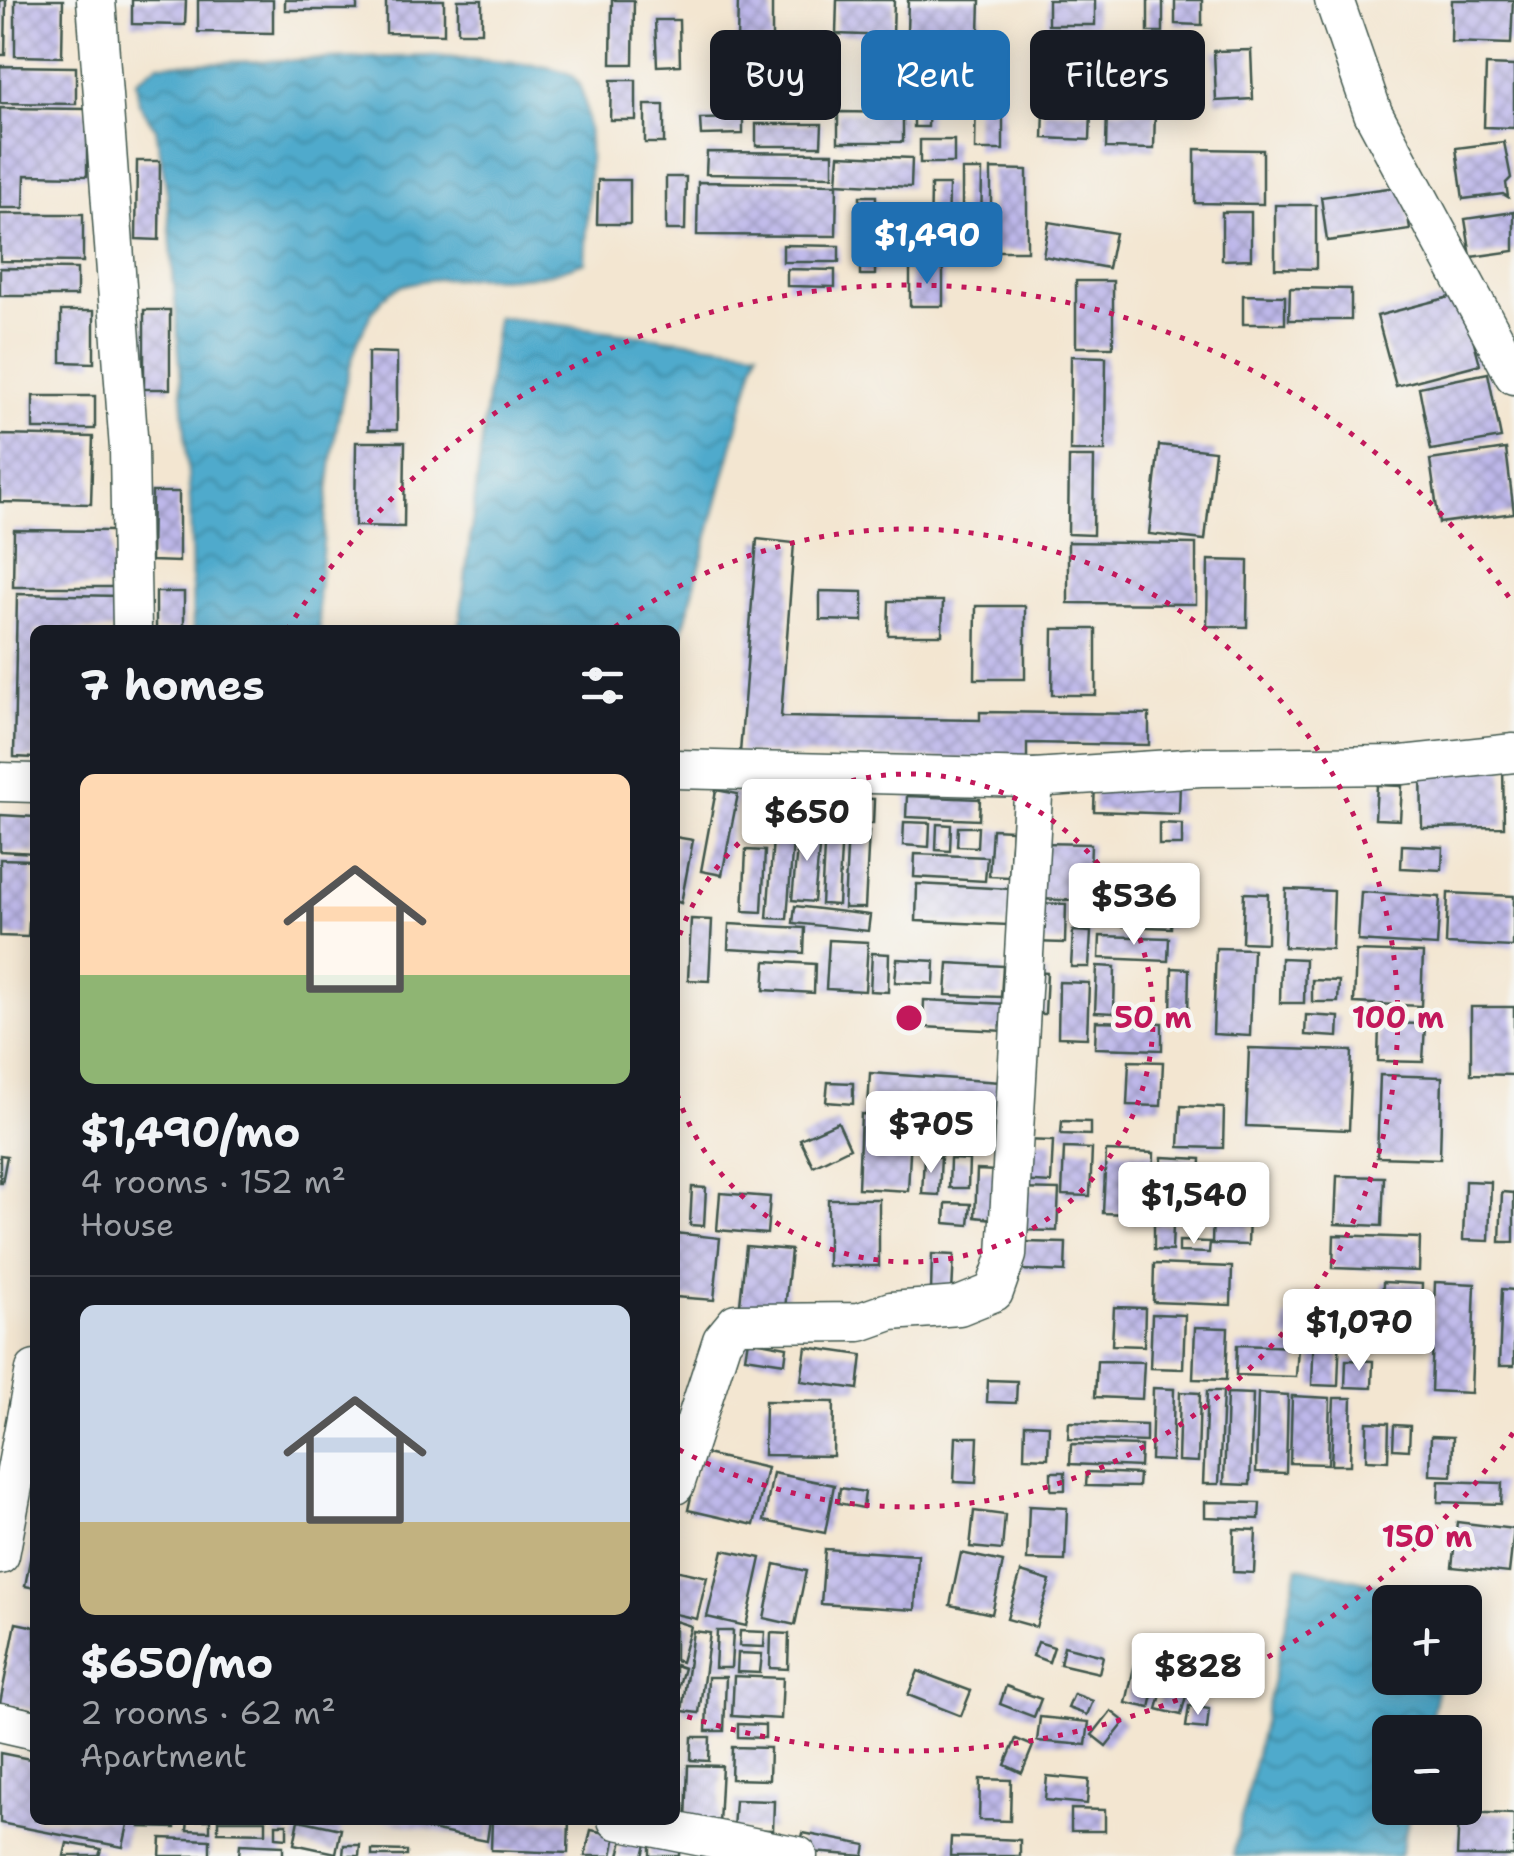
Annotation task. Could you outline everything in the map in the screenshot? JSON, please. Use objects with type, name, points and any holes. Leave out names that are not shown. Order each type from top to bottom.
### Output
[{"type":"street","points":[[96,0],[129,449],[132,625]]},
{"type":"street","points":[[1334,0],[1373,112],[1503,328],[1514,375]]},
{"type":"street","points":[[680,769],[1034,778],[1201,767],[1402,765],[1514,753]]},
{"type":"street","points":[[680,1470],[722,1340],[736,1323],[843,1324],[892,1311],[959,1306],[994,1292],[1007,1255],[1034,778]]},
{"type":"street","points":[[0,782],[30,783]]},
{"type":"street","points":[[0,1555],[30,1396]]},
{"type":"street","points":[[0,1722],[30,1729]]},
{"type":"street","points":[[643,1825],[798,1856]]},
{"type":"water","points":[[435,56],[506,62],[571,75],[580,87],[586,107],[589,192],[585,262],[541,275],[455,278],[404,285],[380,301],[362,333],[337,424],[318,597],[320,625],[193,625],[190,501],[167,192],[156,129],[139,103],[136,81],[158,64]]},
{"type":"water","points":[[497,317],[758,350],[680,640],[680,625],[460,625]]},
{"type":"water","points":[[1298,1567],[1380,1585],[1372,1585],[1372,1695],[1436,1695],[1432,1715],[1372,1715],[1372,1825],[1407,1825],[1400,1856],[1233,1856]]},
{"type":"building","points":[[0,0],[6,0],[5,55],[0,55]]},
{"type":"building","points":[[15,0],[63,0],[62,57],[15,56]]},
{"type":"building","points":[[132,0],[186,0],[185,25],[132,24]]},
{"type":"building","points":[[198,0],[273,0],[273,33],[198,32]]},
{"type":"building","points":[[285,0],[357,0],[357,10],[285,10]]},
{"type":"building","points":[[386,0],[444,0],[444,34],[386,33]]},
{"type":"building","points":[[458,0],[482,0],[482,32],[458,32]]},
{"type":"building","points":[[612,0],[634,0],[633,64],[611,64]]},
{"type":"building","points":[[738,0],[772,0],[772,30],[737,30]]},
{"type":"building","points":[[837,0],[894,0],[893,30],[861,30],[861,35],[841,34],[841,30],[836,30]]},
{"type":"building","points":[[908,0],[980,0],[979,30],[907,30]]},
{"type":"building","points":[[1048,0],[1095,0],[1095,25],[1048,25]]},
{"type":"building","points":[[1148,0],[1163,0],[1163,30],[1148,30]]},
{"type":"building","points":[[1175,0],[1202,0],[1202,25],[1175,24]]},
{"type":"building","points":[[1452,0],[1513,0],[1511,44],[1451,42]]},
{"type":"building","points":[[655,20],[679,20],[680,65],[657,66]]},
{"type":"building","points":[[1251,50],[1253,99],[1216,101],[1214,51]]},
{"type":"building","points":[[1486,65],[1514,66],[1514,128],[1484,127]]},
{"type":"building","points":[[0,66],[76,67],[76,104],[0,103]]},
{"type":"building","points":[[611,80],[636,80],[636,120],[610,120]]},
{"type":"building","points":[[645,105],[664,105],[664,143],[645,143]]},
{"type":"building","points":[[0,108],[87,109],[87,176],[25,175],[24,208],[0,208]]},
{"type":"building","points":[[841,112],[861,112],[861,120],[903,120],[903,142],[838,142]]},
{"type":"building","points":[[700,119],[743,120],[743,134],[701,135]]},
{"type":"building","points":[[914,120],[928,120],[928,127],[914,127]]},
{"type":"building","points":[[975,120],[1003,120],[1003,150],[975,150]]},
{"type":"building","points":[[1044,120],[1091,120],[1090,140],[1043,138]]},
{"type":"building","points":[[1107,120],[1155,120],[1154,149],[1106,148]]},
{"type":"building","points":[[756,124],[822,124],[821,146],[756,146]]},
{"type":"building","points":[[920,140],[954,140],[954,163],[920,163]]},
{"type":"building","points":[[1504,142],[1511,178],[1506,183],[1508,197],[1503,194],[1463,199],[1456,148]]},
{"type":"building","points":[[1195,149],[1263,150],[1263,204],[1195,203]]},
{"type":"building","points":[[707,152],[833,153],[833,176],[706,174]]},
{"type":"building","points":[[839,155],[912,158],[911,187],[837,183]]},
{"type":"building","points":[[137,161],[160,161],[159,240],[136,239]]},
{"type":"building","points":[[991,169],[1027,170],[1027,251],[991,251]]},
{"type":"building","points":[[962,170],[982,170],[981,235],[962,235]]},
{"type":"building","points":[[666,177],[686,177],[685,230],[666,230]]},
{"type":"building","points":[[598,180],[630,180],[630,224],[597,224]]},
{"type":"building","points":[[698,182],[837,184],[836,236],[697,235]]},
{"type":"building","points":[[931,185],[949,185],[948,243],[930,243]]},
{"type":"building","points":[[1404,186],[1410,230],[1327,241],[1321,197]]},
{"type":"building","points":[[860,196],[876,196],[875,275],[860,275]]},
{"type":"building","points":[[1275,205],[1316,205],[1316,269],[1275,268]]},
{"type":"building","points":[[1222,212],[1251,212],[1251,259],[1222,260]]},
{"type":"building","points":[[1514,212],[1514,251],[1471,257],[1465,219]]},
{"type":"building","points":[[0,214],[83,214],[83,262],[0,261]]},
{"type":"building","points":[[887,218],[918,219],[918,234],[886,234]]},
{"type":"building","points":[[1049,222],[1115,233],[1108,268],[1043,256]]},
{"type":"building","points":[[783,245],[839,246],[839,262],[783,262]]},
{"type":"building","points":[[0,268],[77,269],[77,296],[0,296]]},
{"type":"building","points":[[787,269],[835,270],[835,287],[787,286]]},
{"type":"building","points":[[910,269],[943,269],[943,306],[910,306]]},
{"type":"building","points":[[1076,281],[1113,281],[1113,347],[1076,347]]},
{"type":"building","points":[[1290,288],[1351,289],[1351,320],[1289,320]]},
{"type":"building","points":[[1461,294],[1480,364],[1396,386],[1377,316]]},
{"type":"building","points":[[1243,295],[1285,296],[1285,324],[1243,324]]},
{"type":"building","points":[[144,310],[170,310],[170,389],[144,389]]},
{"type":"building","points":[[61,311],[94,311],[94,363],[61,362]]},
{"type":"building","points":[[368,352],[397,353],[397,430],[368,430]]},
{"type":"building","points":[[1071,356],[1106,357],[1105,451],[1070,451]]},
{"type":"building","points":[[1488,373],[1501,438],[1431,450],[1419,387]]},
{"type":"building","points":[[33,396],[95,396],[95,429],[33,429]]},
{"type":"building","points":[[0,435],[93,437],[91,504],[0,502]]},
{"type":"building","points":[[356,442],[405,442],[404,527],[355,526]]},
{"type":"building","points":[[1159,445],[1215,451],[1205,540],[1149,534]]},
{"type":"building","points":[[1506,449],[1514,513],[1439,523],[1430,460]]},
{"type":"building","points":[[1069,457],[1094,457],[1093,535],[1068,534]]},
{"type":"building","points":[[152,492],[179,492],[179,562],[151,561]]},
{"type":"building","points":[[14,530],[112,531],[112,587],[13,587]]},
{"type":"building","points":[[757,539],[794,543],[781,717],[980,720],[980,712],[1149,714],[1149,745],[1027,743],[1027,761],[740,753]]},
{"type":"building","points":[[1068,542],[1196,544],[1196,604],[1068,603]]},
{"type":"building","points":[[1208,560],[1248,561],[1247,627],[1207,626]]},
{"type":"building","points":[[820,591],[863,592],[863,621],[820,620]]},
{"type":"building","points":[[156,592],[184,592],[184,625],[156,625]]},
{"type":"building","points":[[17,594],[119,596],[119,625],[30,625],[30,758],[14,757]]},
{"type":"building","points":[[889,601],[943,601],[942,635],[888,635]]},
{"type":"building","points":[[976,606],[1025,606],[1025,679],[975,679]]},
{"type":"building","points":[[1053,629],[1096,629],[1096,695],[1052,695]]},
{"type":"building","points":[[1503,764],[1504,827],[1422,828],[1421,765]]},
{"type":"building","points":[[1095,780],[1180,783],[1179,814],[1094,811]]},
{"type":"building","points":[[1377,785],[1402,786],[1400,820],[1375,819]]},
{"type":"building","points":[[716,790],[738,794],[722,875],[701,871]]},
{"type":"building","points":[[765,791],[788,793],[786,829],[763,827]]},
{"type":"building","points":[[801,796],[874,799],[873,824],[799,820]]},
{"type":"building","points":[[907,796],[980,799],[979,820],[906,817]]},
{"type":"building","points":[[0,815],[30,817],[30,853],[0,851]]},
{"type":"building","points":[[904,822],[930,823],[929,847],[903,845]]},
{"type":"building","points":[[1159,823],[1182,824],[1182,845],[1159,845]]},
{"type":"building","points":[[937,824],[951,825],[950,851],[936,850]]},
{"type":"building","points":[[799,827],[821,828],[814,902],[792,900]]},
{"type":"building","points":[[958,827],[978,827],[977,847],[957,846]]},
{"type":"building","points":[[825,829],[842,830],[838,905],[821,904]]},
{"type":"building","points":[[992,829],[1012,830],[1009,877],[989,876]]},
{"type":"building","points":[[848,830],[869,831],[865,908],[844,908]]},
{"type":"building","points":[[680,838],[693,840],[680,903]]},
{"type":"building","points":[[773,839],[793,841],[787,919],[767,918]]},
{"type":"building","points":[[1039,843],[1091,844],[1089,901],[1037,899]]},
{"type":"building","points":[[1402,845],[1443,847],[1442,870],[1401,868]]},
{"type":"building","points":[[746,850],[765,851],[762,912],[743,911]]},
{"type":"building","points":[[915,854],[987,857],[985,881],[914,877]]},
{"type":"building","points":[[0,859],[30,860],[28,937],[0,936]]},
{"type":"building","points":[[1103,873],[1173,875],[1171,928],[1101,925]]},
{"type":"building","points":[[917,884],[1011,889],[1008,925],[916,921]]},
{"type":"building","points":[[1286,889],[1334,891],[1332,949],[1284,947]]},
{"type":"building","points":[[1361,892],[1440,897],[1437,946],[1358,941]]},
{"type":"building","points":[[1244,893],[1268,894],[1267,943],[1242,942]]},
{"type":"building","points":[[1448,893],[1514,896],[1513,947],[1446,944]]},
{"type":"building","points":[[1033,903],[1066,904],[1065,943],[1031,942]]},
{"type":"building","points":[[795,906],[870,915],[868,931],[793,923]]},
{"type":"building","points":[[691,919],[712,920],[709,981],[688,980]]},
{"type":"building","points":[[729,924],[805,928],[804,953],[728,949]]},
{"type":"building","points":[[1073,931],[1091,932],[1089,967],[1071,967]]},
{"type":"building","points":[[1100,936],[1169,938],[1168,961],[1099,958]]},
{"type":"building","points":[[829,940],[868,942],[865,991],[826,989]]},
{"type":"building","points":[[1216,948],[1253,949],[1250,1036],[1213,1034]]},
{"type":"building","points":[[1356,951],[1423,953],[1421,1006],[1354,1003]]},
{"type":"building","points":[[872,953],[889,954],[888,992],[870,991]]},
{"type":"building","points":[[1281,958],[1305,959],[1304,1003],[1280,1003]]},
{"type":"building","points":[[897,959],[935,961],[934,984],[895,982]]},
{"type":"building","points":[[766,961],[815,964],[814,993],[764,990]]},
{"type":"building","points":[[948,963],[1003,966],[1001,997],[946,995]]},
{"type":"building","points":[[1097,966],[1115,967],[1114,1013],[1095,1012]]},
{"type":"building","points":[[1172,968],[1189,969],[1188,1018],[1171,1018]]},
{"type":"building","points":[[1033,972],[1047,973],[1045,1014],[1032,1014]]},
{"type":"building","points":[[1312,980],[1339,981],[1338,1002],[1312,1002]]},
{"type":"building","points":[[1059,982],[1089,983],[1087,1038],[1058,1037]]},
{"type":"building","points":[[924,1000],[1007,1004],[1005,1031],[923,1027]]},
{"type":"building","points":[[1471,1007],[1514,1007],[1514,1075],[1471,1074]]},
{"type":"building","points":[[1306,1015],[1339,1017],[1338,1037],[1305,1035]]},
{"type":"building","points":[[1096,1021],[1162,1023],[1162,1050],[1095,1048]]},
{"type":"building","points":[[1379,1023],[1425,1024],[1423,1062],[1378,1061]]},
{"type":"building","points":[[1249,1048],[1352,1051],[1349,1130],[1246,1126]]},
{"type":"building","points":[[1129,1061],[1163,1062],[1161,1106],[1127,1105]]},
{"type":"building","points":[[870,1073],[1000,1082],[998,1117],[868,1108]]},
{"type":"building","points":[[1380,1075],[1442,1077],[1440,1159],[1377,1157]]},
{"type":"building","points":[[828,1082],[853,1083],[853,1104],[826,1102]]},
{"type":"building","points":[[1181,1106],[1224,1108],[1223,1148],[1179,1147]]},
{"type":"building","points":[[861,1114],[912,1116],[908,1191],[858,1188]]},
{"type":"building","points":[[919,1114],[927,1114],[926,1145],[918,1145]]},
{"type":"building","points":[[1062,1121],[1090,1122],[1090,1135],[1061,1134]]},
{"type":"building","points":[[838,1122],[850,1148],[813,1166],[800,1139]]},
{"type":"building","points":[[1020,1140],[1053,1141],[1051,1183],[1018,1181]]},
{"type":"building","points":[[1064,1148],[1092,1149],[1090,1196],[1062,1195]]},
{"type":"building","points":[[1106,1151],[1154,1153],[1152,1215],[1103,1213]]},
{"type":"building","points":[[0,1155],[7,1156],[2,1183],[0,1183]]},
{"type":"building","points":[[924,1156],[941,1157],[939,1195],[922,1194]]},
{"type":"building","points":[[1162,1157],[1201,1159],[1199,1211],[1160,1210]]},
{"type":"building","points":[[950,1159],[969,1160],[968,1188],[949,1188]]},
{"type":"building","points":[[977,1170],[997,1171],[995,1219],[975,1217]]},
{"type":"building","points":[[1210,1172],[1257,1174],[1256,1205],[1209,1204]]},
{"type":"building","points":[[1337,1176],[1384,1177],[1382,1226],[1335,1224]]},
{"type":"building","points":[[1465,1181],[1491,1182],[1489,1241],[1463,1240]]},
{"type":"building","points":[[692,1187],[706,1188],[704,1226],[690,1225]]},
{"type":"building","points":[[1017,1189],[1059,1190],[1057,1231],[1016,1230]]},
{"type":"building","points":[[1502,1192],[1514,1193],[1514,1242],[1500,1242]]},
{"type":"building","points":[[720,1193],[770,1197],[767,1234],[717,1230]]},
{"type":"building","points":[[828,1199],[879,1199],[879,1266],[828,1266]]},
{"type":"building","points":[[946,1203],[971,1204],[969,1225],[945,1223]]},
{"type":"building","points":[[1213,1211],[1249,1212],[1248,1245],[1212,1244]]},
{"type":"building","points":[[1154,1224],[1173,1224],[1172,1251],[1154,1250]]},
{"type":"building","points":[[680,1234],[720,1238],[714,1300],[680,1297]]},
{"type":"building","points":[[1334,1235],[1420,1238],[1419,1271],[1333,1268]]},
{"type":"building","points":[[1179,1241],[1210,1242],[1209,1253],[1179,1252]]},
{"type":"building","points":[[1023,1242],[1066,1243],[1065,1272],[1022,1270]]},
{"type":"building","points":[[746,1246],[791,1250],[785,1309],[740,1304]]},
{"type":"building","points":[[932,1254],[954,1255],[952,1293],[931,1292]]},
{"type":"building","points":[[1154,1264],[1232,1267],[1231,1305],[1153,1302]]},
{"type":"building","points":[[1383,1282],[1422,1284],[1420,1343],[1381,1342]]},
{"type":"building","points":[[1435,1282],[1475,1284],[1471,1393],[1431,1391]]},
{"type":"building","points":[[1502,1289],[1514,1290],[1514,1366],[1499,1366]]},
{"type":"building","points":[[1114,1307],[1145,1308],[1144,1346],[1112,1345]]},
{"type":"building","points":[[1152,1314],[1185,1315],[1183,1369],[1150,1368]]},
{"type":"building","points":[[1285,1317],[1303,1318],[1302,1340],[1284,1339]]},
{"type":"building","points":[[1195,1327],[1228,1328],[1226,1380],[1193,1379]]},
{"type":"building","points":[[1314,1330],[1340,1331],[1338,1386],[1312,1385]]},
{"type":"building","points":[[748,1340],[787,1347],[785,1363],[745,1357]]},
{"type":"building","points":[[1237,1345],[1298,1347],[1296,1377],[1236,1375]]},
{"type":"building","points":[[806,1347],[862,1355],[858,1389],[801,1381]]},
{"type":"building","points":[[1346,1360],[1373,1361],[1372,1388],[1345,1387]]},
{"type":"building","points":[[1097,1361],[1144,1362],[1142,1399],[1095,1397]]},
{"type":"building","points":[[988,1380],[1017,1381],[1016,1403],[987,1402]]},
{"type":"building","points":[[1153,1388],[1174,1389],[1172,1461],[1151,1460]]},
{"type":"building","points":[[1207,1391],[1223,1391],[1219,1484],[1203,1484]]},
{"type":"building","points":[[1180,1392],[1200,1393],[1198,1462],[1178,1461]]},
{"type":"building","points":[[1227,1393],[1253,1394],[1250,1485],[1224,1484]]},
{"type":"building","points":[[1258,1393],[1288,1395],[1286,1473],[1256,1472]]},
{"type":"building","points":[[1292,1396],[1330,1398],[1328,1464],[1290,1463]]},
{"type":"building","points":[[1334,1398],[1352,1398],[1350,1465],[1331,1465]]},
{"type":"building","points":[[765,1401],[834,1402],[833,1456],[764,1455]]},
{"type":"building","points":[[1069,1422],[1146,1425],[1146,1442],[1068,1439]]},
{"type":"building","points":[[1367,1422],[1389,1423],[1388,1461],[1366,1460]]},
{"type":"building","points":[[1025,1424],[1049,1425],[1048,1458],[1024,1457]]},
{"type":"building","points":[[1394,1425],[1410,1426],[1409,1450],[1393,1449]]},
{"type":"building","points":[[1431,1436],[1453,1437],[1452,1476],[1430,1475]]},
{"type":"building","points":[[956,1437],[978,1437],[976,1483],[954,1482]]},
{"type":"building","points":[[1071,1444],[1141,1446],[1140,1467],[1070,1464]]},
{"type":"building","points":[[701,1453],[767,1468],[754,1525],[688,1510]]},
{"type":"building","points":[[1051,1472],[1065,1472],[1065,1490],[1051,1490]]},
{"type":"building","points":[[1087,1472],[1139,1474],[1138,1487],[1086,1486]]},
{"type":"building","points":[[773,1473],[834,1485],[825,1533],[764,1521]]},
{"type":"building","points":[[1439,1481],[1502,1483],[1501,1504],[1438,1502]]},
{"type":"building","points":[[840,1488],[865,1492],[863,1508],[838,1503]]},
{"type":"building","points":[[1205,1502],[1260,1503],[1259,1519],[1205,1517]]},
{"type":"building","points":[[1029,1506],[1067,1508],[1065,1561],[1027,1560]]},
{"type":"building","points":[[974,1511],[1005,1515],[1002,1550],[970,1547]]},
{"type":"building","points":[[1457,1522],[1514,1529],[1509,1573],[1452,1567]]},
{"type":"building","points":[[1234,1529],[1256,1530],[1254,1573],[1233,1572]]},
{"type":"building","points":[[825,1549],[918,1555],[915,1610],[821,1604]]},
{"type":"building","points":[[723,1550],[761,1558],[746,1626],[707,1617]]},
{"type":"building","points":[[961,1553],[1003,1562],[992,1614],[950,1605]]},
{"type":"building","points":[[30,1560],[30,1587],[25,1586]]},
{"type":"building","points":[[775,1564],[806,1571],[795,1625],[764,1618]]},
{"type":"building","points":[[680,1571],[707,1577],[697,1619],[680,1615]]},
{"type":"building","points":[[1021,1572],[1050,1581],[1036,1627],[1007,1619]]},
{"type":"building","points":[[16,1623],[30,1626],[30,1709],[0,1703]]},
{"type":"building","points":[[680,1623],[691,1626],[680,1662]]},
{"type":"building","points":[[693,1631],[710,1633],[699,1713],[682,1711]]},
{"type":"building","points":[[717,1631],[733,1631],[731,1668],[715,1668]]},
{"type":"building","points":[[740,1631],[765,1632],[764,1647],[739,1646]]},
{"type":"building","points":[[771,1633],[789,1634],[788,1669],[770,1668]]},
{"type":"building","points":[[1038,1642],[1054,1647],[1049,1662],[1033,1656]]},
{"type":"building","points":[[1064,1646],[1103,1656],[1099,1673],[1060,1664]]},
{"type":"building","points":[[738,1653],[762,1654],[760,1673],[737,1672]]},
{"type":"building","points":[[1137,1654],[1161,1659],[1150,1708],[1126,1703]]},
{"type":"building","points":[[1170,1662],[1193,1669],[1181,1715],[1157,1709]]},
{"type":"building","points":[[1199,1670],[1217,1672],[1215,1694],[1198,1693]]},
{"type":"building","points":[[918,1671],[971,1691],[961,1716],[908,1695]]},
{"type":"building","points":[[734,1676],[783,1678],[781,1719],[732,1716]]},
{"type":"building","points":[[708,1677],[726,1677],[724,1731],[706,1731]]},
{"type":"building","points":[[1006,1686],[1041,1699],[1034,1717],[1000,1704]]},
{"type":"building","points":[[1074,1694],[1093,1701],[1087,1715],[1068,1708]]},
{"type":"building","points":[[1189,1706],[1209,1709],[1207,1729],[1186,1727]]},
{"type":"building","points":[[1111,1711],[1125,1722],[1106,1746],[1092,1735]]},
{"type":"building","points":[[1040,1717],[1089,1722],[1086,1745],[1037,1741]]},
{"type":"building","points":[[738,1724],[765,1725],[765,1738],[738,1737]]},
{"type":"building","points":[[692,1737],[710,1737],[709,1761],[691,1760]]},
{"type":"building","points":[[1016,1739],[1033,1746],[1022,1773],[1005,1765]]},
{"type":"building","points":[[732,1747],[770,1748],[769,1780],[731,1779]]},
{"type":"building","points":[[0,1753],[30,1759],[30,1825],[128,1825],[123,1847],[0,1823]]},
{"type":"building","points":[[688,1765],[722,1766],[719,1824],[686,1822]]},
{"type":"building","points":[[1047,1776],[1089,1780],[1087,1804],[1045,1800]]},
{"type":"building","points":[[980,1779],[1011,1780],[1010,1821],[979,1820]]},
{"type":"building","points":[[735,1800],[774,1801],[773,1830],[733,1829]]},
{"type":"building","points":[[1071,1809],[1105,1810],[1105,1831],[1071,1831]]},
{"type":"building","points":[[1482,1813],[1514,1814],[1514,1856],[1457,1856],[1458,1825],[1482,1825]]},
{"type":"building","points":[[140,1825],[175,1825],[175,1828]]},
{"type":"building","points":[[188,1825],[210,1825],[210,1831],[187,1830]]},
{"type":"building","points":[[218,1825],[266,1825],[266,1833],[218,1832]]},
{"type":"building","points":[[276,1825],[287,1825],[287,1838],[276,1837]]},
{"type":"building","points":[[298,1825],[341,1829],[336,1853],[294,1844]]},
{"type":"building","points":[[405,1825],[489,1825],[487,1841]]},
{"type":"building","points":[[492,1825],[569,1825],[568,1853],[491,1850]]},
{"type":"building","points":[[591,1830],[616,1835],[612,1856],[585,1856]]},
{"type":"building","points":[[803,1833],[866,1845],[864,1856],[799,1851]]},
{"type":"building","points":[[624,1835],[647,1840],[643,1856],[619,1856]]},
{"type":"building","points":[[951,1837],[1020,1840],[1020,1856],[950,1856]]},
{"type":"building","points":[[161,1838],[210,1840],[210,1856],[160,1856]]},
{"type":"building","points":[[67,1843],[101,1849],[99,1856],[64,1856]]},
{"type":"building","points":[[240,1844],[283,1846],[283,1856],[239,1856]]},
{"type":"building","points":[[344,1845],[360,1845],[359,1856],[343,1856]]},
{"type":"building","points":[[650,1846],[679,1847],[679,1856],[650,1856]]},
{"type":"building","points":[[372,1850],[407,1851],[407,1856],[372,1856]]}]
